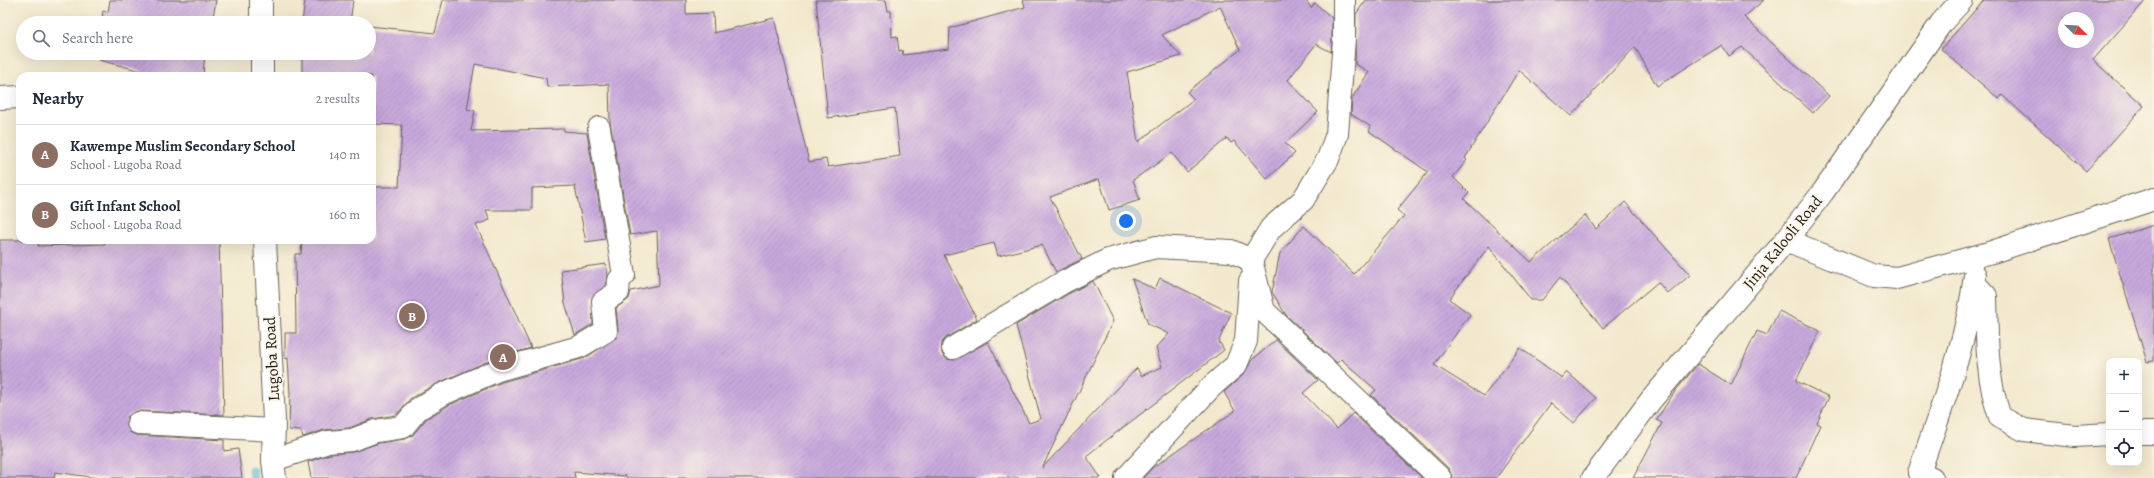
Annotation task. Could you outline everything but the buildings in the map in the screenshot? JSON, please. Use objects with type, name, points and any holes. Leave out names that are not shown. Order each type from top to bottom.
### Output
[{"type":"street","points":[[261,0],[262,16]]},
{"type":"street","points":[[1126,478],[1211,387],[1236,366],[1246,341],[1251,260],[1271,228],[1303,200],[1328,159],[1337,134],[1344,39],[1344,0]]},
{"type":"street","name":"Jinja Kalooli Road","points":[[1593,478],[1651,400],[1786,240],[1823,192],[1942,22],[1962,0]]},
{"type":"street","points":[[262,60],[262,72]]},
{"type":"street","points":[[0,98],[16,97]]},
{"type":"street","points":[[274,469],[328,442],[352,440],[376,431],[402,427],[418,409],[443,394],[498,370],[579,347],[606,331],[603,302],[618,292],[619,280],[624,274],[599,128]]},
{"type":"street","points":[[1786,240],[1874,276],[1897,278],[1977,256],[2154,199]]},
{"type":"street","name":"Lugoba Road","points":[[265,244],[274,430],[274,469]]},
{"type":"street","points":[[953,348],[1062,283],[1108,260],[1156,247],[1231,251],[1251,260]]},
{"type":"street","points":[[1932,478],[1919,473],[1971,309],[1977,256]]},
{"type":"street","points":[[1251,260],[1264,311],[1440,478]]},
{"type":"street","points":[[1974,283],[1986,296],[1989,370],[1994,400],[2000,416],[2024,430],[2075,436],[2106,434]]},
{"type":"street","points":[[138,423],[274,430]]},
{"type":"street","points":[[2142,433],[2154,433]]},
{"type":"waterway","points":[[252,470],[253,478]]},
{"type":"place","name":"Gift Infant School","points":[[412,316]]},
{"type":"place","name":"Kawempe Muslim Secondary School","points":[[503,357]]}]
